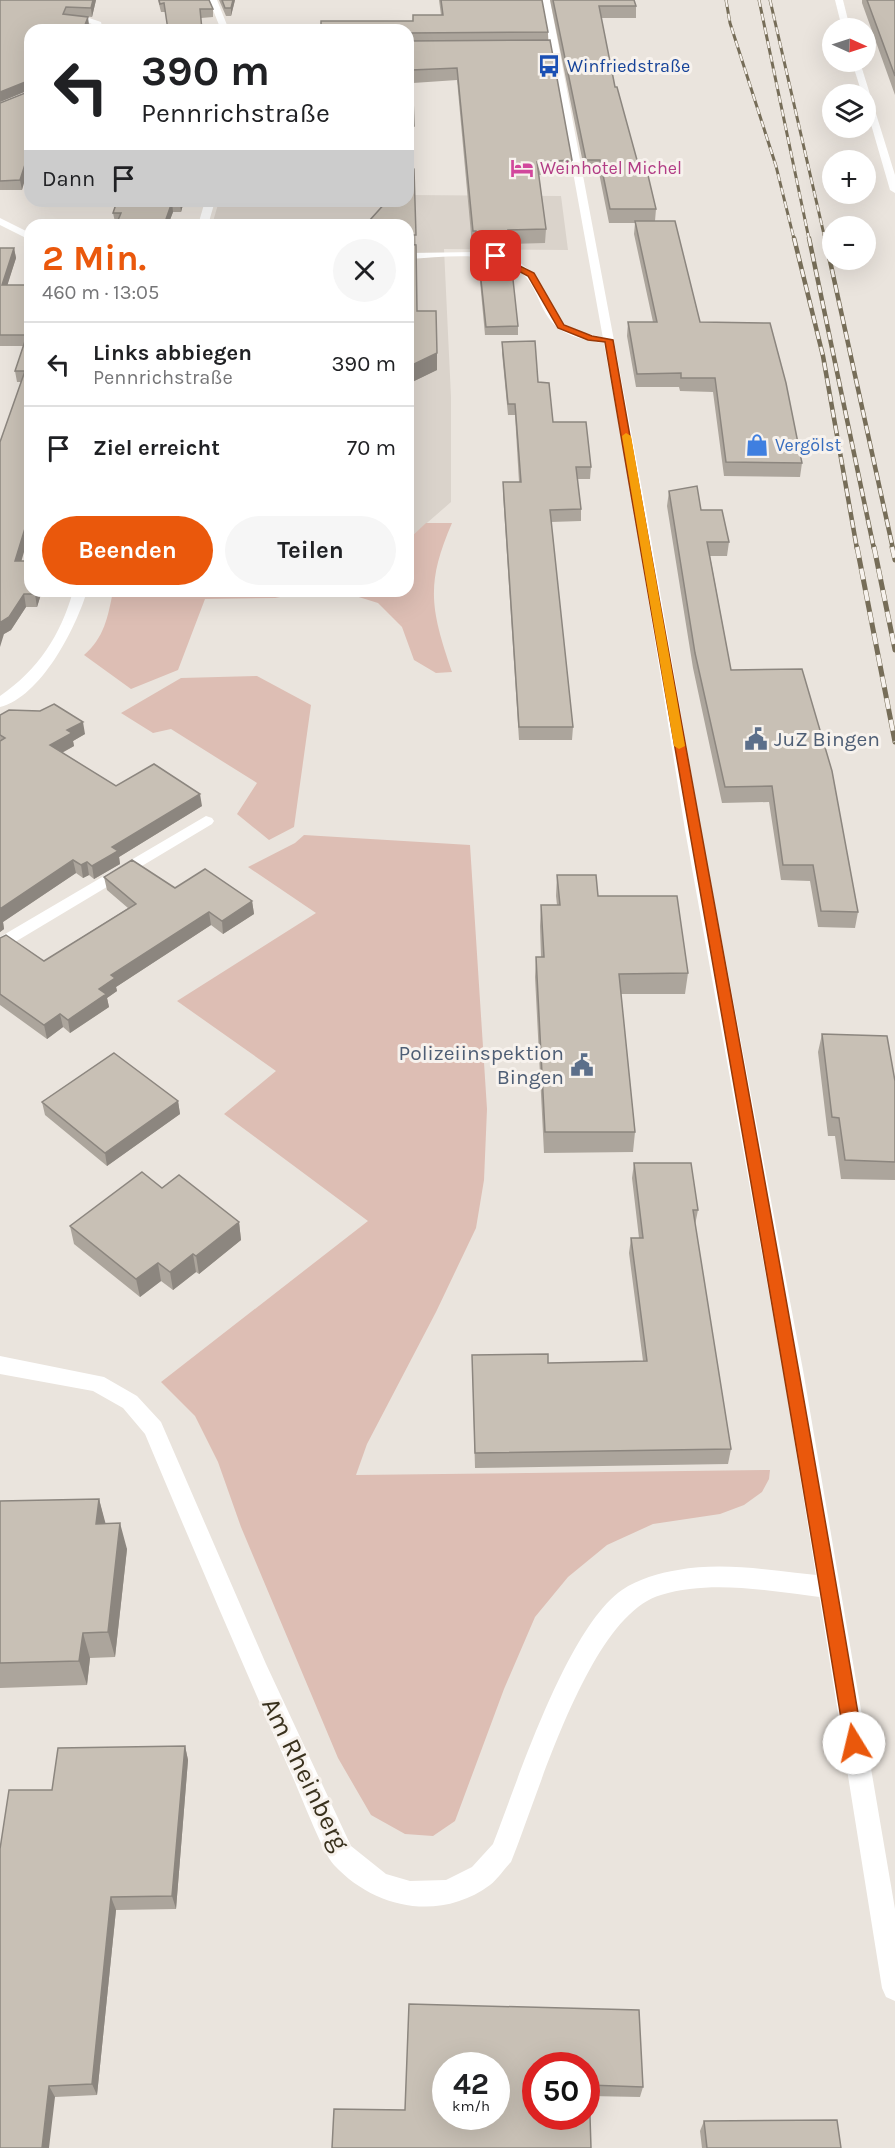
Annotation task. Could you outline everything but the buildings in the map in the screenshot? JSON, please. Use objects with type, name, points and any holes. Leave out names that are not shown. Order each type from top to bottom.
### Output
[{"type":"main road","points":[[213,0],[223,24]]},
{"type":"main road","points":[[546,0],[550,48],[609,340],[695,841],[793,1370],[895,1988]]},
{"type":"main road","points":[[839,0],[844,18]]},
{"type":"main road","points":[[69,19],[94,20],[98,24]]},
{"type":"main road","points":[[859,72],[895,190]]},
{"type":"main road","points":[[0,221],[24,234]]},
{"type":"main road","points":[[414,256],[496,256],[515,264],[531,274],[561,327],[591,338],[609,340]]},
{"type":"main road","points":[[0,703],[20,690],[39,671],[66,634],[75,615],[79,597]]},
{"type":"main road","points":[[0,945],[206,821]]},
{"type":"main road","name":"Am Rheinberg","points":[[1,1367],[97,1383],[130,1402],[153,1428],[257,1671],[342,1856],[379,1884],[410,1894],[448,1893],[481,1876],[502,1853],[573,1678],[597,1634],[627,1599],[662,1583],[694,1579],[828,1587]]},
{"type":"shaded area","points":[[414,195],[561,196],[568,250],[444,249],[451,397],[451,502],[414,534],[414,219],[214,219],[217,207],[414,207]]},
{"type":"shaded area","points":[[426,523],[452,523],[438,564],[434,598],[439,631],[452,672],[436,673],[414,660],[402,627],[378,603],[359,597],[414,597],[414,534]]},
{"type":"shaded area","points":[[112,597],[280,597],[205,599],[178,670],[131,689],[84,655],[101,634]]},
{"type":"shaded area","points":[[257,676],[311,705],[294,827],[269,840],[237,814],[257,783],[171,729],[153,733],[121,713],[181,678]]},
{"type":"shaded area","points":[[304,835],[470,845],[487,1109],[484,1180],[476,1228],[436,1312],[367,1444],[356,1475],[770,1470],[769,1479],[762,1492],[744,1505],[720,1514],[653,1524],[607,1545],[568,1577],[535,1617],[504,1689],[455,1821],[433,1836],[405,1834],[371,1815],[338,1758],[241,1527],[218,1462],[195,1416],[161,1382],[368,1221],[224,1114],[276,1071],[177,1001],[316,913],[248,867],[295,843]]},
{"type":"railway","points":[[726,0],[730,23],[776,166],[794,239]]},
{"type":"railway","points":[[759,0],[809,239]]},
{"type":"railway","points":[[770,0],[822,226]]},
{"type":"railway","points":[[794,238],[823,356],[857,549]]},
{"type":"railway","points":[[809,238],[874,549]]},
{"type":"railway","points":[[832,270],[893,549]]},
{"type":"railway","points":[[857,547],[895,742]]},
{"type":"railway","points":[[874,547],[895,650]]},
{"type":"railway","points":[[892,547],[895,560]]},
{"type":"slow traffic","points":[[626,436],[679,746]]},
{"type":"place","name":"Winfriedstraße","points":[[549,66]]},
{"type":"place","name":"Weinhotel Michel","points":[[522,168]]},
{"type":"place","name":"Vergölst","points":[[757,445]]},
{"type":"place","name":"JuZ Bingen","points":[[756,739]]},
{"type":"place","name":"Polizeiinspektion Bingen","points":[[582,1065]]},
{"type":"route","points":[[496,256],[531,274],[561,327],[591,338],[609,340],[692,819],[793,1370],[854,1743]]}]
